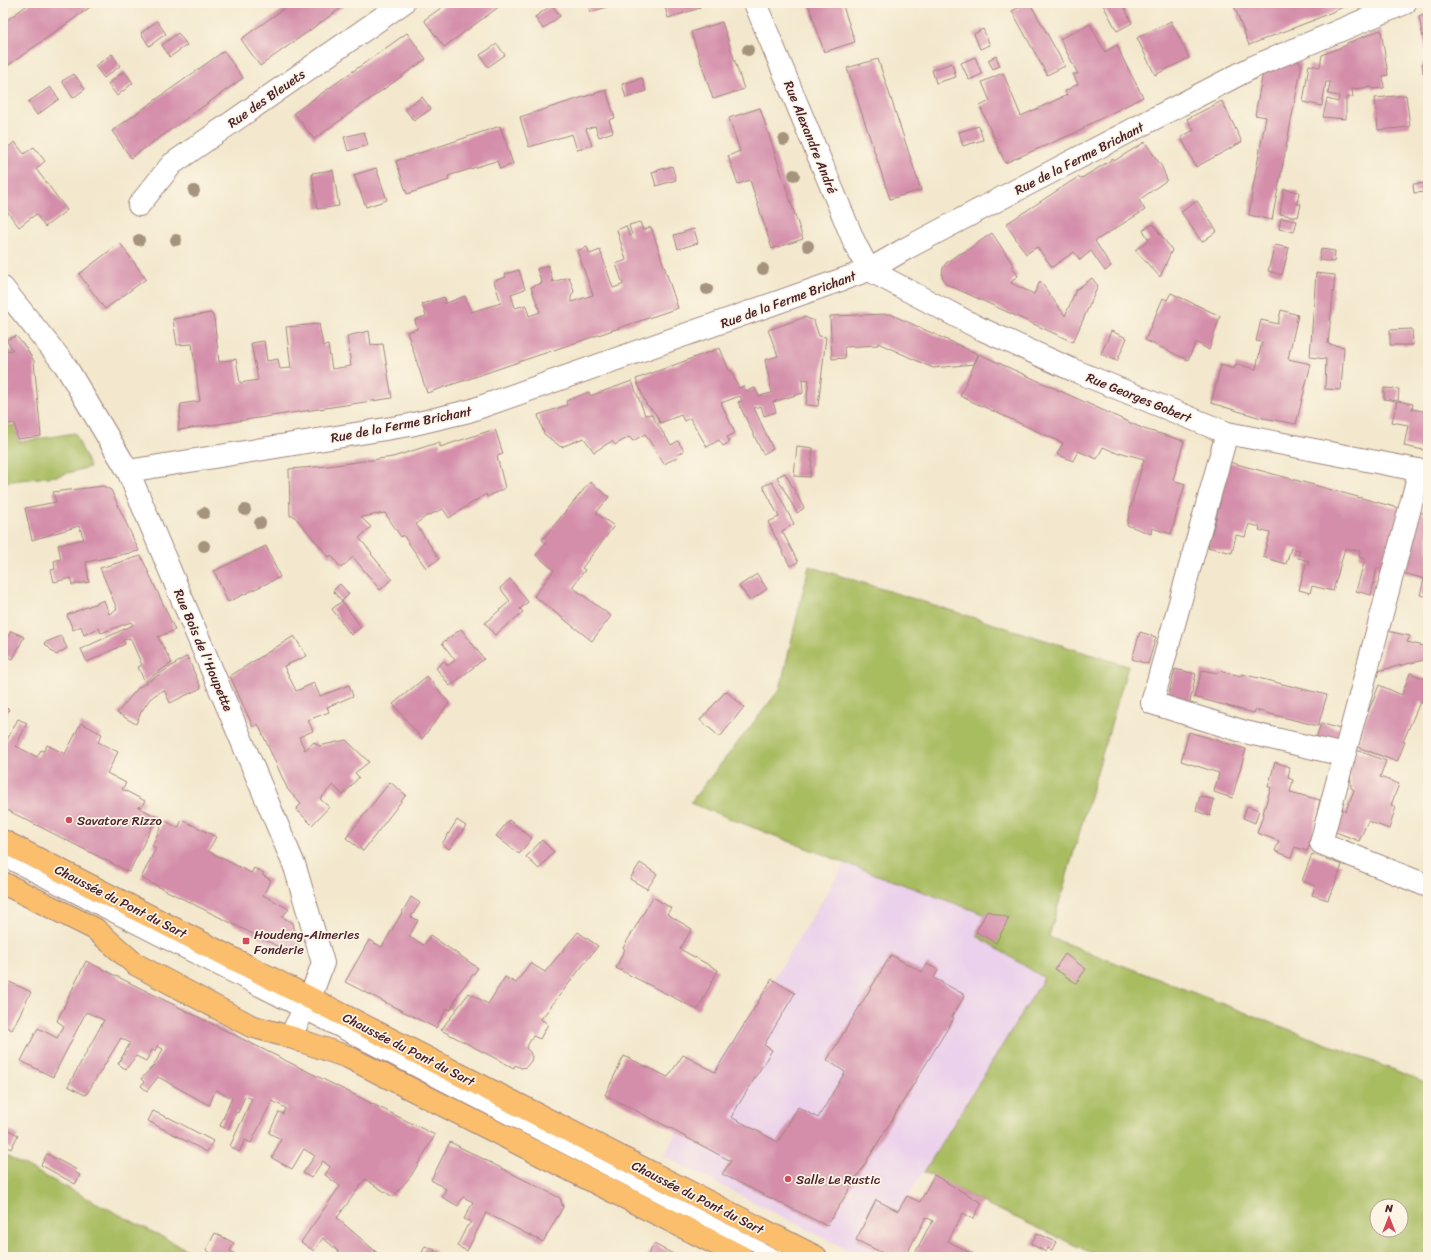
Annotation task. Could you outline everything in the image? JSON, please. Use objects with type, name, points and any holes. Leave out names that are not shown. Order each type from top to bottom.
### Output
[{"type":"main road","name":"Chaussée du Pont du Sart","points":[[3,841],[306,1005],[816,1257]]},
{"type":"main road","points":[[3,883],[95,929],[135,964],[251,1026],[290,1037],[348,1057],[742,1257]]},
{"type":"street","name":"Rue des Bleuets","points":[[139,205],[172,164],[403,3]]},
{"type":"street","name":"Rue Alexandre André","points":[[755,3],[856,244],[869,270]]},
{"type":"street","name":"Rue de la Ferme Brichant","points":[[128,471],[410,425],[469,411],[869,270],[1011,193],[1253,67],[1405,3]]},
{"type":"street","name":"Rue Georges Gobert","points":[[869,270],[979,328],[1073,370],[1227,433],[1424,471]]},
{"type":"street","name":"Rue Bois de l'Houpette","points":[[3,288],[65,366],[128,471],[295,867],[324,963],[290,1037]]},
{"type":"street","points":[[1227,433],[1152,703],[1245,732],[1344,755]]},
{"type":"street","points":[[1424,471],[1321,842],[1428,886]]},
{"type":"lane","points":[[3,860],[306,1005],[778,1257]]},
{"type":"shaded area","points":[[845,863],[989,916],[977,936],[1044,978],[907,1198],[878,1257],[861,1257],[664,1156],[693,1100],[773,980]]},
{"type":"green space","points":[[16,425],[18,442],[75,433],[90,467],[57,476],[3,482],[3,427]]},
{"type":"green space","points":[[809,566],[1128,666],[1049,937],[1428,1083],[1428,1257],[1100,1257],[982,1202],[924,1172],[1044,978],[977,936],[989,916],[845,863],[690,803],[780,689]]},
{"type":"green space","points":[[3,1154],[12,1159],[201,1257],[3,1257]]},
{"type":"building","points":[[30,3],[96,3],[3,69],[3,23]]},
{"type":"building","points":[[292,3],[348,3],[260,66],[241,39]]},
{"type":"building","points":[[448,3],[504,3],[444,47],[424,20]]},
{"type":"building","points":[[587,3],[609,3],[610,6],[590,12]]},
{"type":"building","points":[[664,3],[698,3],[700,8],[668,18]]},
{"type":"building","points":[[808,3],[842,3],[855,42],[824,52]]},
{"type":"building","points":[[1030,3],[1065,66],[1047,75],[1012,11]]},
{"type":"building","points":[[1102,3],[1122,3],[1132,23],[1117,31]]},
{"type":"building","points":[[1233,3],[1352,3],[1314,20],[1249,45]]},
{"type":"building","points":[[552,5],[560,16],[543,29],[535,17]]},
{"type":"building","points":[[1428,13],[1428,58],[1427,58],[1419,17]]},
{"type":"building","points":[[157,21],[166,34],[149,46],[141,33]]},
{"type":"building","points":[[1171,21],[1189,58],[1155,75],[1137,38]]},
{"type":"building","points":[[722,22],[744,89],[713,99],[691,32]]},
{"type":"building","points":[[1090,24],[1105,52],[1117,45],[1143,97],[1084,127],[1084,129],[1005,163],[980,106],[990,101],[982,82],[1003,73],[1021,116],[1067,95],[1065,91],[1078,84],[1073,74],[1078,74],[1060,39]]},
{"type":"building","points":[[983,29],[990,45],[980,49],[974,34]]},
{"type":"building","points":[[1381,30],[1388,75],[1383,76],[1384,88],[1372,89],[1372,87],[1352,89],[1353,97],[1346,97],[1346,119],[1323,117],[1327,99],[1338,102],[1339,96],[1328,94],[1330,82],[1326,82],[1322,106],[1303,102],[1309,65],[1320,67],[1322,55],[1347,45],[1347,43]]},
{"type":"building","points":[[178,33],[187,45],[170,57],[162,45]]},
{"type":"building","points":[[407,33],[426,59],[314,139],[294,113]]},
{"type":"building","points":[[497,44],[505,55],[488,67],[480,55]]},
{"type":"building","points":[[224,51],[243,78],[131,158],[112,131]]},
{"type":"building","points":[[112,54],[120,66],[104,78],[95,66]]},
{"type":"building","points":[[996,56],[1000,66],[993,69],[988,60]]},
{"type":"building","points":[[975,57],[982,74],[969,80],[961,63]]},
{"type":"building","points":[[878,59],[921,190],[890,199],[847,68]]},
{"type":"building","points":[[1296,60],[1302,64],[1272,220],[1249,215],[1266,117],[1255,115],[1263,72]]},
{"type":"building","points":[[1428,62],[1428,71],[1423,73],[1422,63]]},
{"type":"building","points":[[952,63],[956,77],[936,83],[932,70]]},
{"type":"building","points":[[124,71],[133,83],[117,96],[108,84]]},
{"type":"building","points":[[74,74],[85,89],[73,98],[62,81]]},
{"type":"building","points":[[642,78],[646,91],[626,98],[622,84]]},
{"type":"building","points":[[50,87],[59,99],[37,115],[28,102]]},
{"type":"building","points":[[606,90],[615,118],[609,120],[613,132],[599,137],[595,126],[586,129],[592,145],[577,150],[572,134],[529,147],[520,117]]},
{"type":"building","points":[[1406,95],[1410,127],[1378,130],[1375,98]]},
{"type":"building","points":[[422,97],[431,109],[414,121],[405,109]]},
{"type":"building","points":[[1222,101],[1242,142],[1196,167],[1181,137],[1194,130],[1187,119]]},
{"type":"building","points":[[760,108],[803,239],[772,249],[750,180],[738,184],[728,156],[740,151],[729,118]]},
{"type":"building","points":[[500,126],[513,164],[500,169],[497,161],[489,163],[448,176],[449,180],[407,194],[396,161]]},
{"type":"building","points":[[979,126],[983,140],[963,146],[959,132]]},
{"type":"building","points":[[364,132],[368,145],[348,151],[344,137]]},
{"type":"building","points":[[15,142],[24,154],[34,147],[45,161],[36,169],[67,210],[45,227],[36,214],[19,227],[3,206],[3,151]]},
{"type":"building","points":[[1145,142],[1162,167],[1167,180],[1139,200],[1145,210],[1095,241],[1111,266],[1105,271],[1091,251],[1080,260],[1074,252],[1052,267],[1037,247],[1026,254],[1006,224],[1078,177],[1080,179]]},
{"type":"building","points":[[672,166],[676,180],[656,186],[652,172]]},
{"type":"building","points":[[376,168],[387,200],[366,207],[354,175]]},
{"type":"building","points":[[333,170],[339,206],[317,209],[312,173]]},
{"type":"building","points":[[1428,183],[1428,192],[1414,193],[1413,184]]},
{"type":"building","points":[[1284,189],[1299,192],[1297,204],[1301,204],[1298,217],[1280,214]]},
{"type":"building","points":[[1197,201],[1217,231],[1202,242],[1181,212]]},
{"type":"building","points":[[1281,218],[1297,221],[1294,232],[1279,229]]},
{"type":"building","points":[[640,222],[643,230],[651,227],[678,308],[427,393],[407,332],[417,329],[415,320],[426,316],[422,304],[444,297],[446,300],[444,304],[465,296],[471,312],[501,303],[494,281],[506,277],[505,274],[519,270],[525,289],[511,294],[515,308],[526,305],[529,316],[540,312],[531,287],[542,283],[537,269],[548,265],[553,282],[569,277],[574,291],[571,297],[571,302],[593,295],[577,251],[587,247],[590,254],[600,250],[613,288],[622,285],[623,284],[616,264],[626,260],[617,230],[626,226],[630,236],[632,235],[629,225]]},
{"type":"building","points":[[1153,224],[1172,250],[1160,277],[1135,250],[1149,240],[1143,230]]},
{"type":"building","points":[[694,229],[698,243],[678,249],[674,235]]},
{"type":"building","points":[[992,233],[1014,266],[1012,267],[1018,276],[1011,283],[1034,294],[1040,281],[1065,316],[1076,290],[1092,278],[1098,286],[1073,342],[946,284],[942,276],[943,268],[946,263]]},
{"type":"building","points":[[120,243],[146,279],[105,309],[79,274]]},
{"type":"building","points":[[1275,245],[1289,248],[1282,275],[1268,271]]},
{"type":"building","points":[[1321,249],[1335,251],[1334,262],[1319,260]]},
{"type":"building","points":[[1316,273],[1335,275],[1328,344],[1344,347],[1341,390],[1325,389],[1326,359],[1310,357]]},
{"type":"building","points":[[1171,293],[1220,316],[1209,350],[1196,342],[1188,360],[1145,340],[1163,298],[1167,300]]},
{"type":"building","points":[[1281,310],[1298,315],[1288,359],[1311,364],[1296,424],[1258,417],[1211,403],[1221,365],[1234,369],[1236,364],[1256,369],[1262,342],[1256,341],[1261,320],[1278,324]]},
{"type":"building","points":[[211,313],[214,318],[219,362],[236,359],[240,383],[258,380],[251,343],[264,341],[267,361],[278,359],[280,369],[291,368],[286,327],[319,324],[323,346],[328,345],[332,369],[351,366],[347,336],[369,331],[371,345],[383,344],[392,398],[178,430],[181,404],[200,401],[192,344],[177,345],[173,319]]},
{"type":"building","points":[[890,314],[978,354],[974,364],[933,368],[878,343],[878,345],[844,347],[845,358],[832,359],[830,316]]},
{"type":"building","points":[[805,317],[814,321],[819,336],[826,337],[818,406],[806,405],[809,380],[802,379],[803,393],[773,402],[776,412],[764,416],[761,406],[754,408],[773,449],[763,454],[738,402],[742,401],[740,396],[721,403],[735,433],[727,437],[730,442],[723,446],[719,440],[707,447],[690,418],[684,421],[681,415],[660,423],[656,414],[646,404],[636,379],[720,348],[729,371],[731,370],[739,388],[744,386],[746,391],[755,388],[759,396],[772,393],[765,360],[778,356],[768,330]]},
{"type":"building","points":[[1412,329],[1413,345],[1390,345],[1390,330]]},
{"type":"building","points":[[1111,331],[1127,338],[1117,361],[1101,354]]},
{"type":"building","points":[[16,336],[34,361],[41,436],[17,439],[15,423],[3,425],[3,351],[13,350],[6,340]]},
{"type":"building","points":[[979,354],[1144,429],[1184,441],[1173,480],[1185,484],[1171,534],[1152,528],[1151,534],[1127,525],[1144,459],[1119,452],[1119,454],[1103,447],[1097,459],[1078,451],[1073,461],[1057,454],[1063,443],[960,396]]},
{"type":"building","points":[[632,381],[645,415],[651,414],[671,445],[678,441],[684,451],[677,455],[678,457],[664,464],[645,434],[633,441],[629,437],[615,445],[612,441],[594,452],[584,438],[561,447],[544,434],[538,415],[567,405],[566,401],[589,392],[590,396]]},
{"type":"building","points":[[1384,388],[1399,389],[1398,401],[1413,404],[1412,409],[1428,412],[1428,451],[1404,446],[1408,425],[1392,422],[1397,401],[1384,399]]},
{"type":"building","points":[[495,429],[503,454],[497,456],[505,488],[487,497],[486,494],[449,518],[443,509],[425,517],[416,524],[439,559],[426,568],[403,535],[401,537],[385,513],[361,517],[371,527],[359,538],[392,579],[380,590],[353,557],[341,568],[331,555],[329,557],[294,516],[290,516],[289,469],[328,466],[393,457],[440,442],[440,447]]},
{"type":"building","points":[[797,446],[813,448],[810,477],[794,476]]},
{"type":"building","points":[[1229,462],[1402,509],[1386,570],[1377,568],[1371,595],[1356,591],[1365,559],[1359,557],[1360,551],[1345,548],[1333,591],[1312,586],[1310,593],[1299,590],[1306,564],[1308,565],[1309,561],[1298,558],[1300,550],[1291,548],[1286,564],[1263,557],[1270,533],[1259,530],[1260,527],[1249,524],[1245,537],[1236,535],[1232,553],[1208,547],[1221,500],[1218,499]]},
{"type":"building","points":[[785,473],[804,508],[797,513],[777,477]]},
{"type":"building","points":[[590,482],[609,497],[596,513],[614,526],[582,568],[585,570],[572,587],[611,616],[592,641],[534,596],[554,570],[536,555],[546,543],[542,540]]},
{"type":"building","points":[[772,482],[794,524],[782,531],[798,562],[790,566],[768,522],[779,517],[763,486]]},
{"type":"building","points":[[103,486],[111,490],[139,551],[86,562],[89,582],[72,585],[71,578],[54,582],[51,570],[55,569],[54,561],[61,559],[58,545],[84,539],[79,526],[32,540],[25,508],[56,502],[53,492]]},
{"type":"building","points":[[1420,512],[1428,515],[1428,580],[1404,573]]},
{"type":"building","points":[[266,546],[280,577],[228,602],[214,571]]},
{"type":"building","points":[[141,556],[175,630],[158,637],[172,663],[145,682],[138,667],[142,665],[130,638],[123,640],[125,644],[87,662],[81,649],[133,625],[131,622],[101,633],[99,628],[84,635],[81,626],[73,630],[67,615],[104,600],[109,614],[117,609],[100,568]]},
{"type":"building","points":[[757,574],[767,589],[750,601],[739,586]]},
{"type":"building","points":[[510,579],[528,602],[520,609],[523,612],[495,635],[485,623],[510,601],[500,588]]},
{"type":"building","points":[[1424,579],[1428,581],[1428,597],[1420,595]]},
{"type":"building","points":[[340,584],[349,594],[342,601],[333,591]]},
{"type":"building","points":[[342,601],[361,627],[351,635],[332,609]]},
{"type":"building","points":[[461,629],[484,659],[450,686],[436,668],[444,661],[448,666],[455,660],[442,643]]},
{"type":"building","points":[[11,631],[24,637],[13,659],[3,655],[3,645]]},
{"type":"building","points":[[1387,631],[1410,636],[1407,642],[1428,647],[1428,659],[1377,671]]},
{"type":"building","points":[[1140,632],[1156,637],[1148,664],[1132,659]]},
{"type":"building","points":[[61,636],[67,648],[56,655],[44,643]]},
{"type":"building","points":[[294,636],[307,656],[284,666],[296,691],[314,683],[320,696],[349,685],[353,696],[327,707],[329,712],[308,720],[313,731],[299,737],[305,750],[314,742],[319,746],[346,740],[369,762],[355,773],[359,777],[343,795],[333,785],[320,799],[329,807],[312,825],[296,809],[301,804],[288,790],[258,724],[253,727],[230,676]]},
{"type":"building","points":[[187,656],[201,688],[170,703],[164,690],[150,699],[141,712],[136,724],[117,713],[138,688]]},
{"type":"building","points":[[1175,669],[1196,674],[1189,706],[1167,701]]},
{"type":"building","points":[[1202,670],[1218,673],[1219,671],[1241,676],[1242,674],[1327,695],[1318,726],[1255,710],[1254,713],[1194,697]]},
{"type":"building","points":[[1410,673],[1428,680],[1428,704],[1420,702],[1403,742],[1405,742],[1397,762],[1358,747],[1363,725],[1379,685],[1402,695]]},
{"type":"building","points":[[427,676],[449,703],[422,739],[393,704]]},
{"type":"building","points":[[726,691],[744,707],[720,737],[700,720]]},
{"type":"building","points":[[3,707],[9,709],[3,722]]},
{"type":"building","points":[[18,719],[27,723],[16,746],[37,757],[41,750],[44,751],[47,745],[65,754],[81,723],[102,734],[98,742],[118,752],[107,773],[126,783],[122,789],[145,801],[142,806],[138,807],[157,817],[129,872],[3,808],[3,741],[6,742]]},
{"type":"building","points":[[1321,723],[1343,730],[1337,749],[1315,742]]},
{"type":"building","points":[[1189,732],[1246,749],[1232,798],[1214,792],[1219,773],[1181,761]]},
{"type":"building","points":[[1356,750],[1386,761],[1380,777],[1399,784],[1391,805],[1396,807],[1389,829],[1368,821],[1359,841],[1333,831],[1340,808],[1346,811],[1354,790],[1351,788],[1350,766]]},
{"type":"building","points":[[1275,762],[1290,767],[1288,778],[1293,780],[1290,792],[1320,800],[1313,831],[1315,831],[1307,851],[1295,847],[1291,857],[1275,851],[1279,841],[1257,833],[1271,787],[1268,787]]},
{"type":"building","points":[[390,782],[406,795],[363,851],[346,838]]},
{"type":"building","points":[[1200,796],[1214,800],[1210,816],[1196,811]]},
{"type":"building","points":[[1247,806],[1259,810],[1255,823],[1243,818]]},
{"type":"building","points":[[164,820],[178,828],[182,820],[207,832],[216,837],[208,851],[251,873],[254,868],[264,873],[262,875],[271,880],[263,895],[289,909],[282,917],[293,923],[299,950],[293,954],[141,878],[156,848],[152,846]]},
{"type":"building","points":[[457,820],[466,826],[449,849],[442,844]]},
{"type":"building","points":[[509,820],[532,838],[519,854],[496,836]]},
{"type":"building","points":[[542,840],[554,852],[539,869],[526,857]]},
{"type":"building","points":[[1312,854],[1342,865],[1328,900],[1312,895],[1315,886],[1302,881]]},
{"type":"building","points":[[640,863],[657,874],[647,889],[630,879]]},
{"type":"building","points":[[411,897],[420,903],[411,917],[418,920],[409,937],[424,945],[430,935],[478,968],[458,994],[451,1010],[447,1008],[436,1028],[345,982],[369,940],[382,947]]},
{"type":"building","points":[[653,897],[671,908],[667,914],[692,929],[680,949],[718,970],[698,1010],[616,968],[625,949],[623,948]]},
{"type":"building","points":[[987,911],[1009,918],[996,943],[976,932]]},
{"type":"building","points":[[578,932],[598,946],[541,1019],[548,1024],[540,1039],[533,1036],[526,1048],[532,1057],[531,1061],[526,1067],[521,1068],[515,1065],[514,1068],[441,1030],[469,993],[488,1004],[505,977],[516,983],[530,963],[545,972]]},
{"type":"building","points":[[1065,954],[1086,969],[1076,983],[1055,969]]},
{"type":"building","points":[[891,955],[922,972],[927,964],[938,970],[934,978],[965,995],[952,1017],[954,1018],[827,1226],[722,1174],[731,1161],[605,1095],[624,1056],[668,1077],[683,1055],[715,1072],[772,979],[795,993],[764,1045],[772,1050],[731,1117],[778,1142],[798,1107],[818,1118],[845,1072],[827,1060]]},
{"type":"building","points":[[86,961],[435,1135],[411,1176],[393,1197],[365,1179],[337,1218],[382,1257],[342,1257],[344,1256],[323,1238],[314,1251],[301,1242],[340,1186],[325,1175],[330,1167],[323,1161],[311,1178],[303,1173],[315,1156],[304,1149],[292,1169],[272,1158],[281,1139],[269,1133],[279,1112],[283,1114],[286,1108],[272,1101],[251,1143],[245,1140],[239,1152],[230,1146],[252,1099],[245,1096],[238,1113],[236,1112],[228,1129],[220,1126],[232,1098],[216,1090],[209,1105],[158,1077],[147,1091],[141,1086],[144,1082],[141,1079],[154,1065],[163,1049],[157,1046],[155,1051],[152,1050],[146,1061],[136,1056],[126,1069],[118,1064],[130,1043],[121,1038],[85,1095],[68,1086],[104,1020],[86,1012],[53,1077],[21,1061],[38,1028],[57,1038],[64,1026],[57,1021]]},
{"type":"building","points":[[3,979],[31,992],[12,1030],[3,1025]]},
{"type":"building","points":[[153,1111],[168,1117],[213,1141],[207,1152],[148,1121]]},
{"type":"building","points":[[3,1127],[18,1135],[11,1149],[3,1145]]},
{"type":"building","points":[[450,1142],[560,1198],[563,1207],[543,1242],[486,1213],[467,1251],[457,1246],[467,1226],[471,1222],[464,1219],[473,1202],[463,1197],[458,1206],[442,1197],[446,1189],[431,1180]]},
{"type":"building","points":[[47,1154],[77,1170],[75,1172],[80,1175],[75,1184],[41,1165]]},
{"type":"building","points":[[934,1175],[982,1203],[973,1219],[963,1213],[948,1241],[974,1255],[973,1257],[913,1257],[933,1221],[926,1217],[905,1257],[891,1257],[856,1240],[876,1200],[898,1211],[907,1196],[920,1202]]},
{"type":"building","points":[[215,1233],[234,1243],[230,1251],[241,1257],[218,1257],[206,1250]]},
{"type":"building","points":[[1037,1233],[1056,1242],[1052,1250],[1048,1248],[1046,1252],[1031,1244]]},
{"type":"building","points":[[654,1244],[679,1257],[647,1257]]},
{"type":"building","points":[[425,1246],[435,1250],[432,1257],[420,1257]]},
{"type":"place","name":"Savatore Rizzo","points":[[69,820]]},
{"type":"place","name":"Houdeng-Aimeries Fonderie","points":[[246,941]]},
{"type":"place","name":"Salle Le Rustic","points":[[788,1179]]}]
